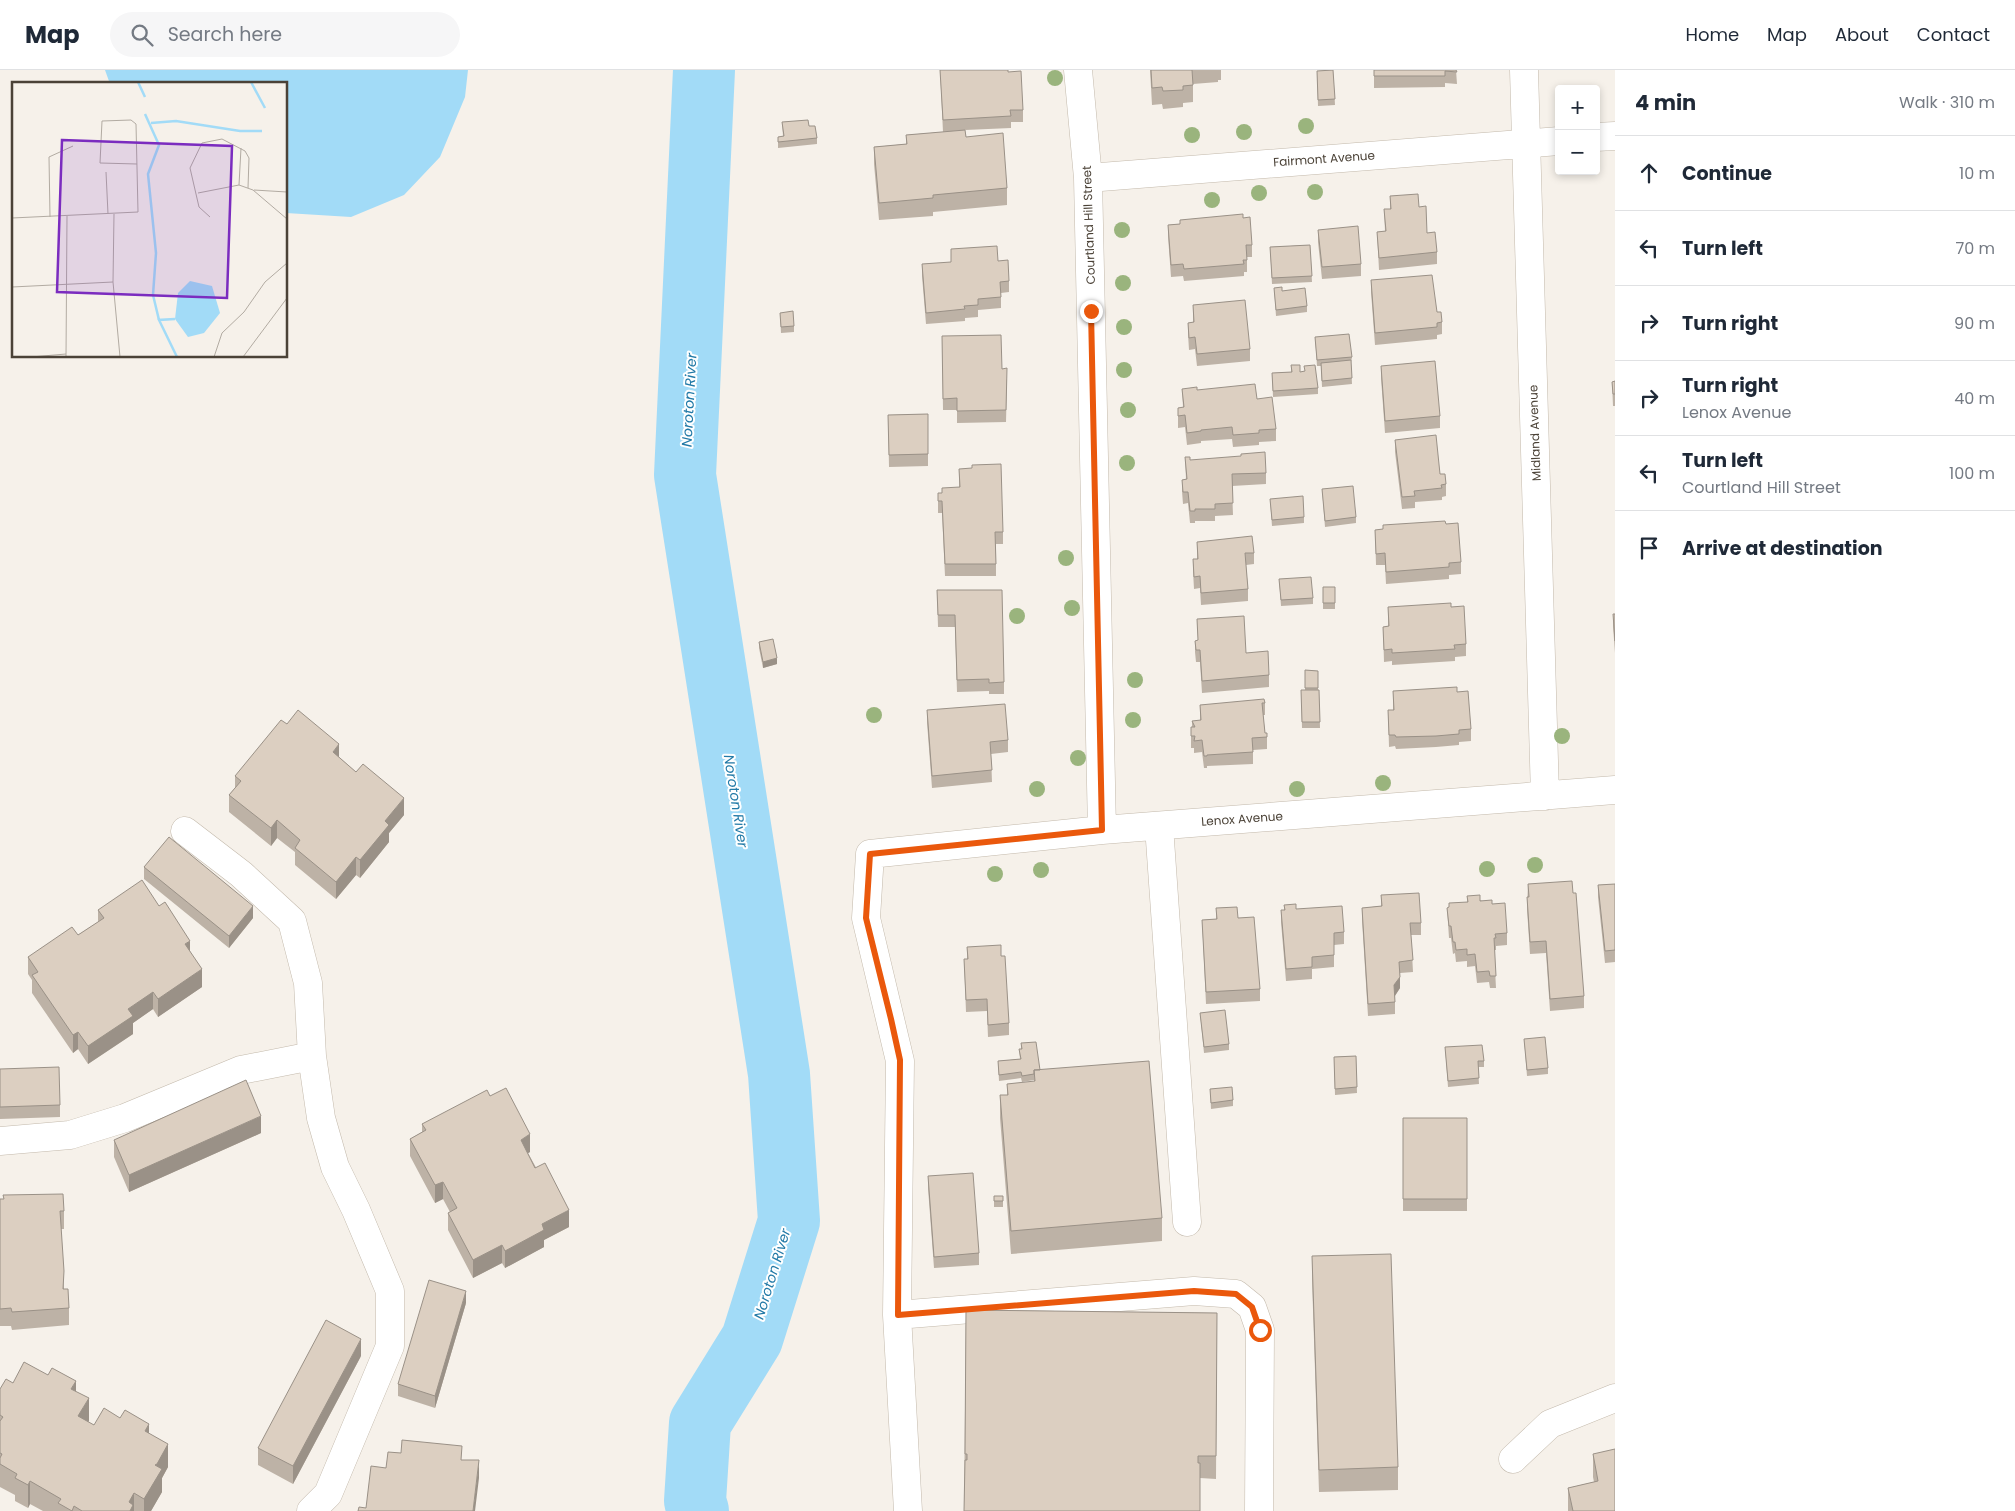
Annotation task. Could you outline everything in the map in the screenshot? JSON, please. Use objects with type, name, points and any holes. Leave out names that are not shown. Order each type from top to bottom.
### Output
[{"type":"street","name":"Courtland Hill Street","points":[[1078,70],[1088,178],[1102,830]]},
{"type":"street","name":"Midland Avenue","points":[[1524,70],[1545,796]]},
{"type":"street","points":[[1600,137],[1615,136]]},
{"type":"street","name":"Fairmont Avenue","points":[[1088,178],[1555,141]]},
{"type":"street","name":"Lenox Avenue","points":[[898,1315],[900,1060],[866,918],[870,854],[1102,830],[1615,790]]},
{"type":"street","points":[[1159,826],[1187,1222]]},
{"type":"street","points":[[185,831],[241,874],[292,921],[308,983],[312,1056],[322,1118],[335,1167],[356,1210],[390,1292],[390,1346],[328,1494],[311,1511]]},
{"type":"street","points":[[0,1140],[70,1135],[125,1118],[241,1070],[312,1056]]},
{"type":"street","points":[[908,1511],[898,1315],[1194,1291],[1236,1294],[1252,1307],[1260,1330],[1259,1511]]},
{"type":"street","points":[[1513,1459],[1550,1424],[1615,1398]]},
{"type":"water","points":[[105,70],[468,70],[465,97],[440,157],[404,195],[351,217],[288,213],[288,82],[109,82]]},
{"type":"building","points":[[940,70],[1021,71],[1023,110],[1010,110],[1011,116],[943,120]]},
{"type":"building","points":[[1151,70],[1192,70],[1193,85],[1183,86],[1183,90],[1163,91],[1162,87],[1152,88]]},
{"type":"building","points":[[1333,70],[1335,99],[1318,100],[1317,71]]},
{"type":"building","points":[[1374,70],[1456,70],[1457,72],[1445,71],[1445,76],[1374,76]]},
{"type":"building","points":[[808,120],[809,126],[815,126],[817,138],[778,142],[778,137],[784,136],[782,122]]},
{"type":"building","points":[[965,130],[966,137],[1003,133],[1007,188],[933,195],[933,198],[879,203],[874,147],[907,144],[906,135]]},
{"type":"building","points":[[1418,194],[1419,207],[1426,206],[1427,233],[1435,232],[1437,252],[1379,258],[1377,232],[1386,231],[1384,209],[1391,209],[1390,196]]},
{"type":"building","points":[[1243,214],[1243,218],[1250,217],[1252,245],[1246,245],[1247,260],[1243,260],[1244,264],[1184,269],[1183,264],[1171,265],[1168,225],[1180,224],[1180,220]]},
{"type":"building","points":[[1358,226],[1361,264],[1322,267],[1318,230]]},
{"type":"building","points":[[1310,245],[1312,276],[1272,278],[1270,247]]},
{"type":"building","points":[[997,246],[998,261],[1008,260],[1009,281],[1000,282],[1001,297],[978,299],[978,305],[964,306],[965,309],[926,313],[922,264],[951,262],[951,249]]},
{"type":"building","points":[[1432,275],[1437,312],[1441,312],[1442,322],[1437,323],[1437,327],[1375,333],[1371,280]]},
{"type":"building","points":[[1282,287],[1282,291],[1305,288],[1307,306],[1276,310],[1274,288]]},
{"type":"building","points":[[1245,300],[1250,349],[1197,354],[1195,337],[1189,338],[1188,323],[1194,322],[1193,305]]},
{"type":"building","points":[[793,311],[794,326],[781,327],[780,313]]},
{"type":"building","points":[[1349,334],[1352,357],[1317,360],[1315,337]]},
{"type":"building","points":[[1001,335],[1002,369],[1007,368],[1006,410],[957,411],[957,398],[943,399],[942,336]]},
{"type":"building","points":[[1351,360],[1352,378],[1322,381],[1321,363]]},
{"type":"building","points":[[1435,361],[1440,416],[1385,421],[1381,366]]},
{"type":"building","points":[[1291,365],[1300,365],[1300,372],[1305,371],[1304,366],[1315,365],[1318,388],[1273,391],[1272,373],[1292,372]]},
{"type":"building","points":[[1615,381],[1615,394],[1613,394],[1612,382]]},
{"type":"building","points":[[1255,384],[1257,399],[1272,397],[1276,429],[1259,430],[1259,433],[1233,435],[1232,427],[1187,433],[1185,415],[1178,416],[1178,408],[1184,407],[1182,389],[1197,387],[1197,390]]},
{"type":"building","points":[[928,414],[928,454],[889,455],[888,415]]},
{"type":"building","points":[[1436,435],[1440,474],[1445,474],[1446,484],[1441,485],[1442,488],[1414,491],[1415,496],[1402,497],[1395,440]]},
{"type":"building","points":[[1265,452],[1266,473],[1232,474],[1233,503],[1215,504],[1215,509],[1195,509],[1195,511],[1190,511],[1188,492],[1183,492],[1182,480],[1187,479],[1185,457],[1190,457],[1190,460]]},
{"type":"building","points":[[1001,464],[1003,532],[995,532],[996,564],[945,564],[942,501],[938,501],[938,493],[942,493],[942,488],[960,487],[959,469],[972,468],[972,465]]},
{"type":"building","points":[[1353,486],[1356,517],[1325,521],[1322,489]]},
{"type":"building","points":[[1303,496],[1304,517],[1272,520],[1270,499]]},
{"type":"building","points":[[1445,521],[1446,524],[1458,523],[1461,562],[1449,563],[1449,567],[1386,572],[1385,553],[1376,554],[1375,530],[1383,529],[1383,525]]},
{"type":"building","points":[[1252,536],[1254,553],[1245,553],[1248,589],[1201,593],[1200,576],[1194,577],[1193,559],[1198,559],[1197,542]]},
{"type":"building","points":[[1311,577],[1313,598],[1281,600],[1279,579]]},
{"type":"building","points":[[1323,587],[1335,587],[1335,603],[1323,603]]},
{"type":"building","points":[[937,590],[1002,590],[1004,682],[989,683],[989,679],[957,680],[955,615],[938,615]]},
{"type":"building","points":[[1451,603],[1451,607],[1464,606],[1466,644],[1454,645],[1455,649],[1392,653],[1392,649],[1384,650],[1383,627],[1389,626],[1388,607]]},
{"type":"building","points":[[1613,614],[1615,614],[1615,641]]},
{"type":"building","points":[[1244,616],[1246,653],[1268,651],[1269,675],[1202,681],[1200,650],[1196,650],[1195,641],[1198,640],[1197,619]]},
{"type":"building","points":[[773,639],[777,658],[763,662],[759,642]]},
{"type":"building","points":[[1305,670],[1318,671],[1318,688],[1305,688]]},
{"type":"building","points":[[1457,687],[1457,692],[1468,691],[1471,729],[1459,730],[1459,734],[1436,736],[1396,737],[1395,735],[1389,735],[1388,710],[1394,710],[1393,691]]},
{"type":"building","points":[[1301,690],[1319,690],[1320,722],[1302,722]]},
{"type":"building","points":[[1264,699],[1265,703],[1262,703],[1267,737],[1252,738],[1253,752],[1204,756],[1202,740],[1194,741],[1195,736],[1191,736],[1191,727],[1195,727],[1192,721],[1201,720],[1200,705]]},
{"type":"building","points":[[1005,704],[1008,740],[990,742],[992,770],[932,776],[927,710]]},
{"type":"building","points":[[298,710],[339,744],[333,752],[356,772],[363,764],[404,798],[385,821],[389,825],[360,860],[356,857],[336,882],[295,848],[300,840],[277,820],[271,828],[229,795],[241,781],[235,776],[281,720],[287,724]]},
{"type":"building","points":[[169,837],[253,906],[229,936],[144,867]]},
{"type":"building","points":[[142,880],[159,906],[165,902],[190,941],[185,944],[202,969],[158,999],[153,992],[128,1009],[133,1016],[88,1046],[78,1032],[73,1035],[32,975],[38,972],[28,957],[72,927],[78,935],[104,918],[98,910]]},
{"type":"building","points":[[1572,881],[1573,893],[1576,893],[1584,996],[1550,999],[1546,941],[1530,942],[1528,884]]},
{"type":"building","points":[[1615,884],[1615,950],[1605,951],[1598,885]]},
{"type":"building","points":[[1419,893],[1421,923],[1410,923],[1413,960],[1399,962],[1400,977],[1394,985],[1395,1002],[1368,1004],[1362,908],[1382,906],[1381,895]]},
{"type":"building","points":[[1480,895],[1480,901],[1492,900],[1492,904],[1505,903],[1507,933],[1495,934],[1496,938],[1494,938],[1496,976],[1490,976],[1489,971],[1477,972],[1475,954],[1467,955],[1467,949],[1456,950],[1451,926],[1449,926],[1447,908],[1449,903],[1468,902],[1467,896]]},
{"type":"building","points":[[1296,904],[1296,909],[1342,906],[1344,932],[1334,933],[1334,955],[1312,957],[1312,967],[1286,969],[1281,910],[1285,910],[1284,905]]},
{"type":"building","points":[[1237,907],[1238,918],[1254,917],[1260,989],[1206,992],[1202,920],[1217,919],[1216,908]]},
{"type":"building","points":[[1001,945],[1001,956],[1005,956],[1009,1023],[988,1025],[987,999],[966,1000],[964,959],[968,959],[967,947]]},
{"type":"building","points":[[1225,1010],[1229,1044],[1204,1047],[1200,1013]]},
{"type":"building","points":[[1545,1037],[1548,1068],[1527,1070],[1524,1039]]},
{"type":"building","points":[[1036,1042],[1040,1070],[1034,1070],[1034,1074],[1022,1076],[1021,1072],[999,1075],[998,1061],[1021,1059],[1019,1049],[1022,1049],[1021,1043]]},
{"type":"building","points":[[1482,1045],[1484,1061],[1478,1061],[1479,1078],[1448,1081],[1445,1047]]},
{"type":"building","points":[[1356,1056],[1357,1087],[1335,1089],[1334,1057]]},
{"type":"building","points":[[1149,1061],[1162,1218],[1011,1231],[1000,1095],[1008,1095],[1007,1084],[1035,1081],[1034,1070]]},
{"type":"building","points":[[59,1067],[60,1105],[0,1107],[0,1069]]},
{"type":"building","points":[[246,1080],[261,1116],[129,1175],[114,1140]]},
{"type":"building","points":[[1232,1087],[1233,1100],[1211,1103],[1210,1089]]},
{"type":"building","points":[[506,1088],[530,1134],[521,1140],[535,1168],[545,1163],[569,1210],[542,1224],[544,1230],[505,1251],[502,1245],[473,1260],[448,1213],[457,1208],[443,1182],[435,1185],[410,1139],[426,1130],[422,1124],[487,1090],[490,1096]]},
{"type":"building","points":[[1403,1118],[1467,1118],[1467,1199],[1403,1199]]},
{"type":"building","points":[[973,1173],[979,1253],[934,1257],[928,1176]]},
{"type":"building","points":[[63,1194],[64,1211],[60,1211],[64,1271],[63,1289],[68,1289],[69,1308],[12,1312],[11,1308],[0,1309],[0,1199],[4,1199],[3,1195]]},
{"type":"building","points":[[994,1196],[1003,1196],[1003,1201],[994,1201]]},
{"type":"building","points":[[1391,1254],[1398,1467],[1319,1470],[1312,1256]]},
{"type":"building","points":[[429,1280],[466,1291],[435,1396],[398,1384]]},
{"type":"building","points":[[966,1310],[1217,1313],[1216,1456],[1198,1456],[1198,1463],[1200,1463],[1200,1511],[964,1511],[965,1460],[967,1460],[967,1454],[965,1454]]},
{"type":"building","points":[[326,1320],[361,1339],[293,1466],[258,1448]]},
{"type":"building","points":[[24,1362],[48,1375],[52,1368],[76,1381],[71,1389],[89,1398],[78,1416],[94,1425],[104,1408],[120,1418],[125,1410],[149,1424],[145,1431],[168,1444],[155,1465],[162,1469],[144,1499],[134,1493],[129,1502],[133,1505],[130,1511],[82,1511],[74,1506],[72,1511],[58,1503],[61,1499],[30,1481],[28,1485],[15,1478],[17,1474],[0,1464],[2,1454],[0,1453],[0,1421],[3,1417],[0,1415],[0,1389],[6,1379],[13,1383]]},
{"type":"building","points":[[402,1440],[462,1446],[461,1460],[479,1460],[473,1511],[358,1511],[359,1507],[366,1508],[371,1466],[386,1468],[388,1452],[401,1453]]},
{"type":"building","points":[[1615,1449],[1615,1511],[1573,1511],[1568,1488],[1598,1481],[1593,1454]]},
{"type":"waterway","name":"Noroton River","points":[[698,1511],[695,1501],[700,1423],[752,1339],[789,1221],[779,1074],[685,475],[704,70]]},
{"type":"route","points":[[1091,311],[1102,830],[870,854],[866,918],[900,1060],[898,1315],[1194,1291],[1236,1294],[1252,1307],[1260,1330]]}]
